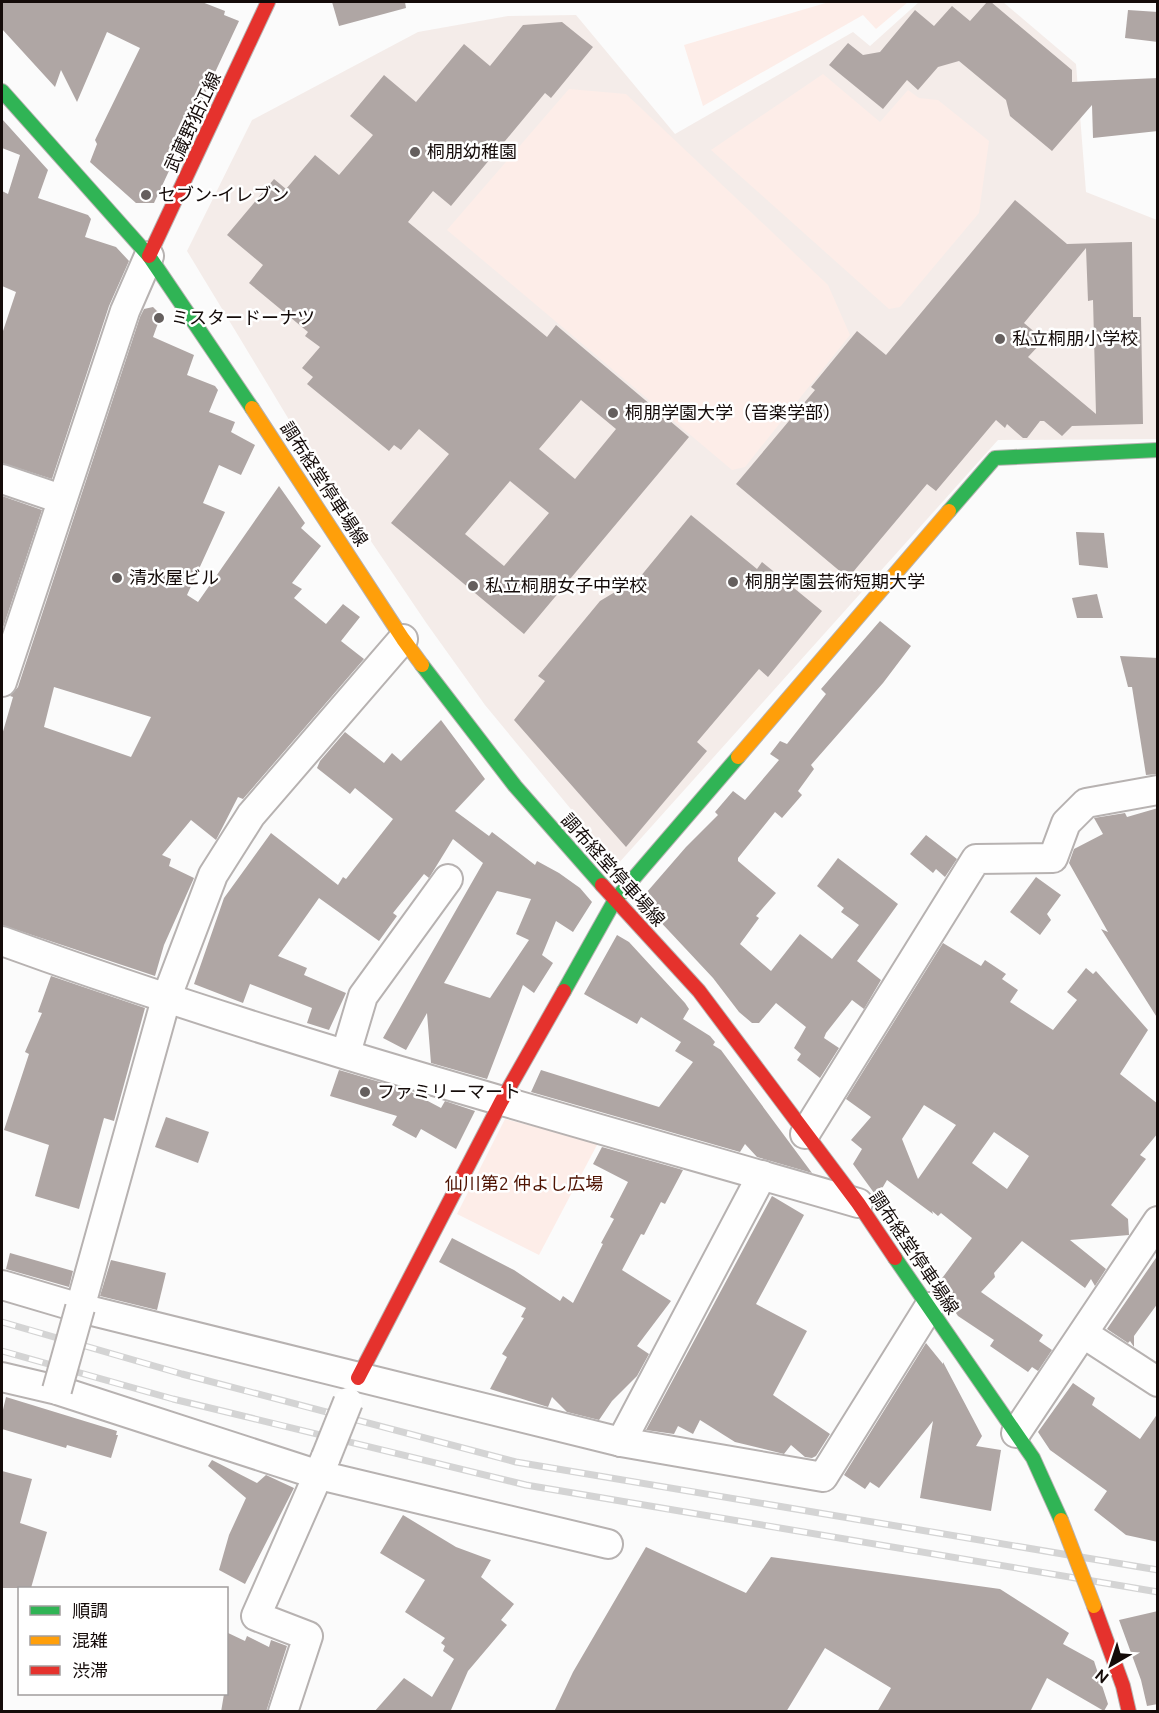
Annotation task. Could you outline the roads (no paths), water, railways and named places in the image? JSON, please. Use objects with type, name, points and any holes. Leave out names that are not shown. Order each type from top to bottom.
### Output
[{"type":"main road","name":"武蔵野狛江線","points":[[149,256],[268,2]]},
{"type":"main road","name":"調布経堂停車場線","points":[[2,93],[149,256],[271,435],[403,639],[515,786],[699,991],[858,1203],[1033,1458],[1061,1520],[1094,1606],[1123,1686],[1129,1712]]},
{"type":"main road","points":[[353,1390],[501,1102],[615,900],[995,458],[1158,450]]},
{"type":"street","points":[[2,682],[125,311],[149,256]]},
{"type":"street","points":[[2,479],[61,499]]},
{"type":"street","points":[[57,1390],[166,999],[213,874],[245,825],[403,639]]},
{"type":"street","points":[[805,1134],[976,859],[1053,858],[1066,823],[1086,803],[1158,789]]},
{"type":"street","points":[[345,1053],[363,996],[447,879]]},
{"type":"street","points":[[2,941],[166,999],[501,1102],[858,1203]]},
{"type":"street","points":[[621,1442],[762,1175]]},
{"type":"street","points":[[1016,1432],[1158,1221]]},
{"type":"street","points":[[2,1285],[353,1390],[621,1442],[823,1477],[929,1307]]},
{"type":"street","points":[[1084,1334],[1157,1380]]},
{"type":"street","points":[[2,1377],[57,1390],[608,1544]]},
{"type":"street","points":[[283,1712],[308,1636],[256,1616],[323,1466],[353,1390]]},
{"type":"railway","points":[[2,1322],[182,1374],[516,1462],[1158,1570]]},
{"type":"railway","points":[[2,1351],[173,1399],[526,1485],[1158,1592]]},
{"type":"place","name":"桐朋幼稚園","points":[[415,152]]},
{"type":"place","name":"セブン-イレブン","points":[[146,195]]},
{"type":"place","name":"ミスタードーナツ","points":[[159,318]]},
{"type":"place","name":"私立桐朋小学校","points":[[1000,339]]},
{"type":"place","name":"桐朋学園大学（音楽学部）","points":[[613,413]]},
{"type":"place","name":"清水屋ビル","points":[[117,578]]},
{"type":"place","name":"桐朋学園芸術短期大学","points":[[733,582]]},
{"type":"place","name":"私立桐朋女子中学校","points":[[473,586]]},
{"type":"place","name":"ファミリーマート","points":[[365,1092]]},
{"type":"park label","name":"仙川第2 仲よし広場","points":[[524,1184]]}]
